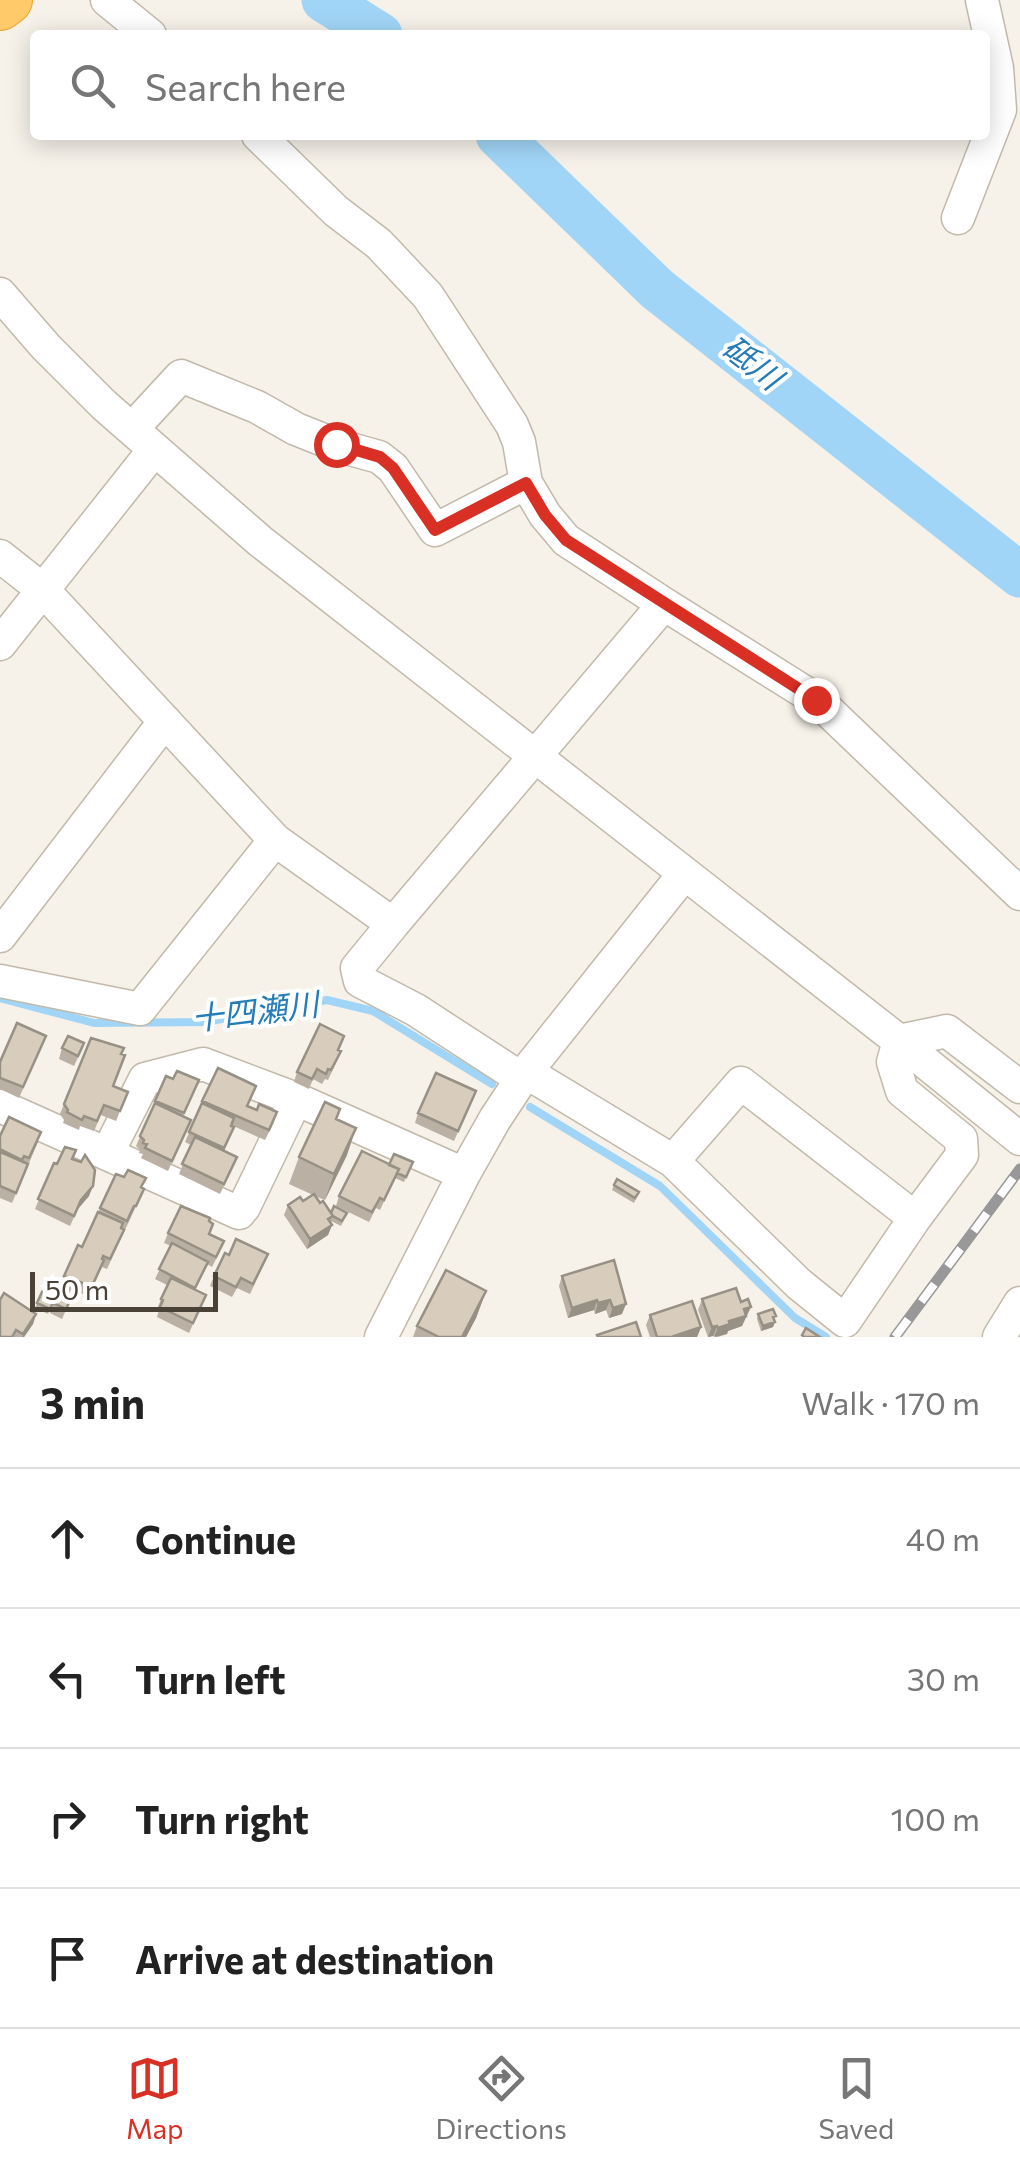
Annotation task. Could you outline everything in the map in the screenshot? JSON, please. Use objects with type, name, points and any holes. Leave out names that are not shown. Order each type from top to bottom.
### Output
[{"type":"highway","points":[[0,6],[8,0]]},
{"type":"street","points":[[107,0],[144,30]]},
{"type":"street","points":[[982,0],[989,30]]},
{"type":"street","points":[[958,218],[1010,117],[990,36]]},
{"type":"street","points":[[263,140],[336,211],[379,244],[428,296],[512,425],[526,483],[566,540],[816,700],[1020,894]]},
{"type":"street","points":[[0,294],[46,348],[260,541],[1020,1139]]},
{"type":"street","points":[[0,644],[43,590],[181,376],[296,429],[380,457],[393,468],[435,530],[526,483]]},
{"type":"street","points":[[0,556],[43,590],[275,840],[394,924]]},
{"type":"street","points":[[664,604],[357,968],[360,982],[416,1010],[674,1161],[798,1284],[845,1321],[962,1155],[960,1139],[902,1092],[893,1062],[899,1040]]},
{"type":"street","points":[[0,936],[165,721]]},
{"type":"street","points":[[0,980],[140,1009],[275,840]]},
{"type":"street","points":[[381,1337],[495,1119],[524,1076],[684,874]]},
{"type":"street","points":[[899,1040],[948,1031],[1020,1087]]},
{"type":"street","points":[[107,1154],[144,1079],[202,1064],[296,1099],[464,1174]]},
{"type":"street","points":[[674,1161],[740,1083],[915,1218]]},
{"type":"street","points":[[0,1106],[239,1214],[296,1099]]},
{"type":"street","points":[[999,1337],[1020,1303]]},
{"type":"building","points":[[17,1023],[46,1036],[23,1087],[0,1078],[0,1062]]},
{"type":"building","points":[[320,1024],[344,1036],[331,1070],[326,1074],[317,1069],[312,1079],[297,1072]]},
{"type":"building","points":[[68,1036],[84,1043],[78,1056],[62,1048]]},
{"type":"building","points":[[91,1038],[124,1048],[113,1086],[128,1092],[120,1111],[104,1105],[97,1121],[84,1116],[82,1120],[67,1112],[64,1104]]},
{"type":"building","points":[[218,1068],[256,1086],[247,1106],[257,1110],[259,1104],[277,1112],[269,1130],[202,1101]]},
{"type":"building","points":[[177,1071],[199,1080],[184,1113],[155,1101],[166,1076],[173,1079]]},
{"type":"building","points":[[436,1073],[476,1091],[458,1131],[418,1113]]},
{"type":"building","points":[[325,1102],[340,1109],[336,1119],[356,1128],[334,1174],[299,1157]]},
{"type":"building","points":[[155,1103],[191,1120],[172,1161],[145,1148],[147,1144],[140,1136]]},
{"type":"building","points":[[202,1103],[234,1118],[224,1148],[189,1132]]},
{"type":"building","points":[[9,1117],[41,1132],[29,1158],[24,1156],[22,1160],[0,1149],[0,1136]]},
{"type":"building","points":[[195,1137],[237,1157],[224,1184],[182,1164]]},
{"type":"building","points":[[65,1147],[76,1150],[72,1159],[81,1162],[85,1155],[95,1170],[93,1186],[74,1216],[38,1199]]},
{"type":"building","points":[[362,1151],[399,1169],[384,1200],[380,1198],[372,1212],[339,1196]]},
{"type":"building","points":[[0,1152],[28,1164],[16,1193],[0,1186]]},
{"type":"building","points":[[394,1154],[413,1162],[406,1177],[389,1165]]},
{"type":"building","points":[[128,1170],[146,1178],[127,1221],[100,1208],[116,1174],[124,1177]]},
{"type":"building","points":[[617,1179],[639,1192],[635,1198],[614,1185]]},
{"type":"building","points":[[314,1194],[333,1216],[328,1219],[332,1225],[310,1239],[288,1205]]},
{"type":"building","points":[[181,1206],[210,1218],[213,1224],[209,1234],[224,1241],[216,1257],[168,1233]]},
{"type":"building","points":[[334,1206],[347,1213],[342,1221],[331,1213]]},
{"type":"building","points":[[98,1212],[123,1223],[124,1230],[110,1259],[103,1256],[92,1286],[65,1280],[78,1245],[82,1247]]},
{"type":"building","points":[[236,1239],[268,1254],[253,1284],[241,1278],[236,1287],[214,1276]]},
{"type":"building","points":[[172,1243],[208,1262],[195,1288],[159,1269]]},
{"type":"building","points":[[614,1260],[626,1304],[613,1308],[610,1300],[597,1300],[572,1308],[562,1276]]},
{"type":"building","points":[[446,1270],[486,1291],[462,1337],[439,1337],[417,1326]]},
{"type":"building","points":[[171,1278],[206,1295],[193,1323],[160,1307]]},
{"type":"building","points":[[736,1288],[741,1302],[748,1299],[751,1307],[744,1309],[746,1316],[712,1327],[702,1299]]},
{"type":"building","points":[[42,1292],[55,1298],[50,1309],[37,1303]]},
{"type":"building","points":[[58,1292],[71,1298],[66,1309],[53,1303]]},
{"type":"building","points":[[4,1293],[36,1314],[23,1334],[16,1330],[12,1337],[0,1337],[0,1300]]},
{"type":"building","points":[[692,1301],[701,1327],[675,1337],[657,1337],[650,1315]]},
{"type":"building","points":[[773,1309],[775,1322],[763,1326],[758,1314]]},
{"type":"building","points":[[636,1322],[641,1337],[597,1335]]},
{"type":"building","points":[[806,1328],[820,1337],[804,1337]]},
{"type":"waterway","name":"砥川","points":[[324,0],[372,30]]},
{"type":"waterway","name":"砥川","points":[[503,140],[657,289],[1020,575]]},
{"type":"waterway","name":"十四瀬川","points":[[0,998],[94,1023],[205,1022],[327,1000],[373,1011],[492,1084]]},
{"type":"waterway","name":"十四瀬川","points":[[530,1107],[660,1186],[795,1318],[826,1337]]},
{"type":"railway","points":[[895,1337],[1020,1169]]},
{"type":"route","points":[[336,444],[380,457],[393,468],[435,530],[526,483],[566,540],[816,700]]}]
